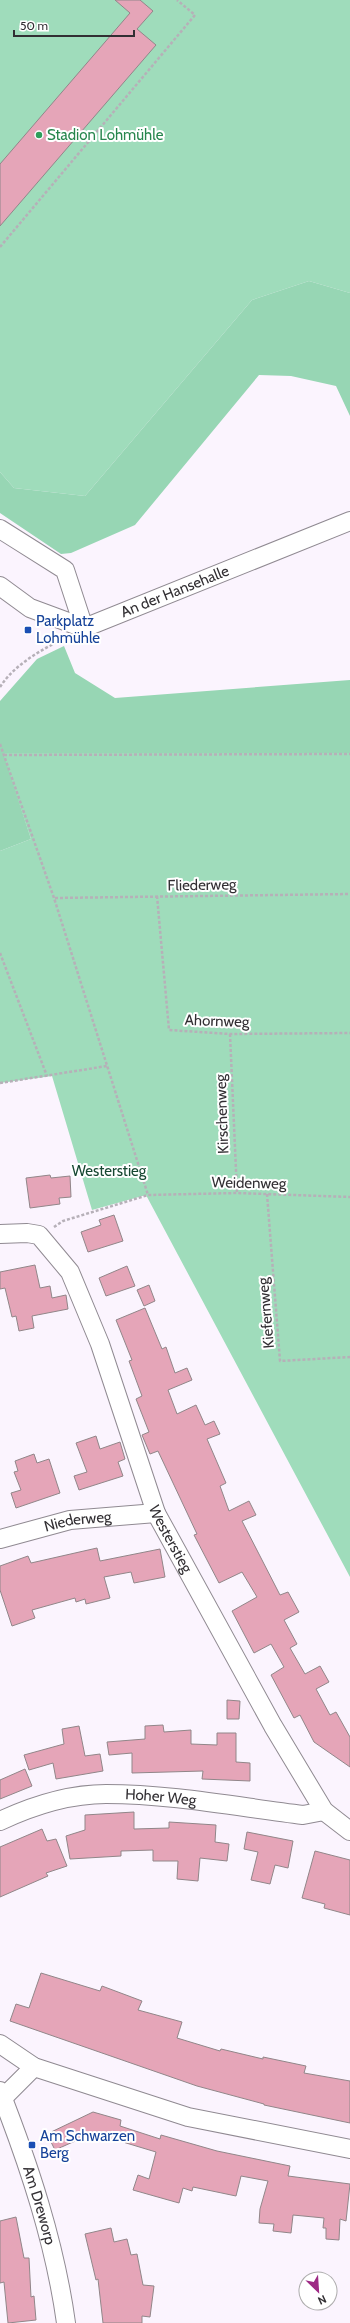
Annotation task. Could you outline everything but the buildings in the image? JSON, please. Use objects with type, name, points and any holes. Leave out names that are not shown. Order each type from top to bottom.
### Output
[{"type":"street","name":"An der Hansehalle","points":[[84,628],[350,521]]},
{"type":"street","points":[[0,529],[65,570],[84,628]]},
{"type":"street","points":[[0,586],[30,608],[84,628]]},
{"type":"street","points":[[0,1234],[33,1234]]},
{"type":"street","name":"Westerstieg","points":[[33,1234],[70,1272],[100,1344],[156,1514],[273,1726],[324,1812],[350,1831]]},
{"type":"street","name":"Niederweg","points":[[0,1539],[70,1520],[156,1514]]},
{"type":"street","name":"Hoher Weg","points":[[0,1821],[20,1812],[58,1800],[104,1794],[303,1815],[324,1812]]},
{"type":"street","points":[[0,2044],[34,2066],[188,2117],[350,2149]]},
{"type":"street","points":[[2,2094],[34,2066]]},
{"type":"street","name":"Am Dreworp","points":[[2,2094],[41,2209],[60,2278],[66,2323]]},
{"type":"path","points":[[0,247],[195,15],[178,0]]},
{"type":"path","points":[[0,687],[6,678],[34,654],[84,628]]},
{"type":"path","points":[[0,744],[54,898],[148,1195]]},
{"type":"path","points":[[4,755],[350,754]]},
{"type":"path","name":"Fliederweg","points":[[54,898],[350,894]]},
{"type":"path","name":"Ahornweg","points":[[157,896],[169,1030],[230,1034],[350,1033]]},
{"type":"path","points":[[0,953],[47,1076]]},
{"type":"path","name":"Kirschenweg","points":[[230,1034],[237,1193]]},
{"type":"path","points":[[0,1082],[107,1066]]},
{"type":"path","name":"Weidenweg","points":[[33,1234],[63,1221],[148,1195],[237,1193],[350,1197]]},
{"type":"path","name":"Kiefernweg","points":[[267,1194],[280,1361],[350,1357]]},
{"type":"green space","points":[[0,0],[350,0],[350,293],[309,281],[252,300],[85,496],[14,488],[0,472]]},
{"type":"green space","points":[[309,281],[350,293],[350,416],[336,386],[291,376],[259,375],[135,525],[71,553],[61,554],[0,513],[0,472],[14,488],[85,496],[252,300]]},
{"type":"green space","points":[[64,646],[75,673],[115,698],[350,680],[350,753],[3,753],[31,839],[0,851],[0,701],[37,659]]},
{"type":"green space","points":[[2,753],[350,753],[350,1577],[146,1195],[92,1210],[52,1076],[0,1083],[0,851],[31,839]]},
{"type":"place","name":"Stadion Lohmühle","points":[[39,135]]},
{"type":"place","name":"Parkplatz Lohmühle","points":[[28,630]]},
{"type":"place","name":"Am Schwarzen Berg","points":[[32,2145]]}]
